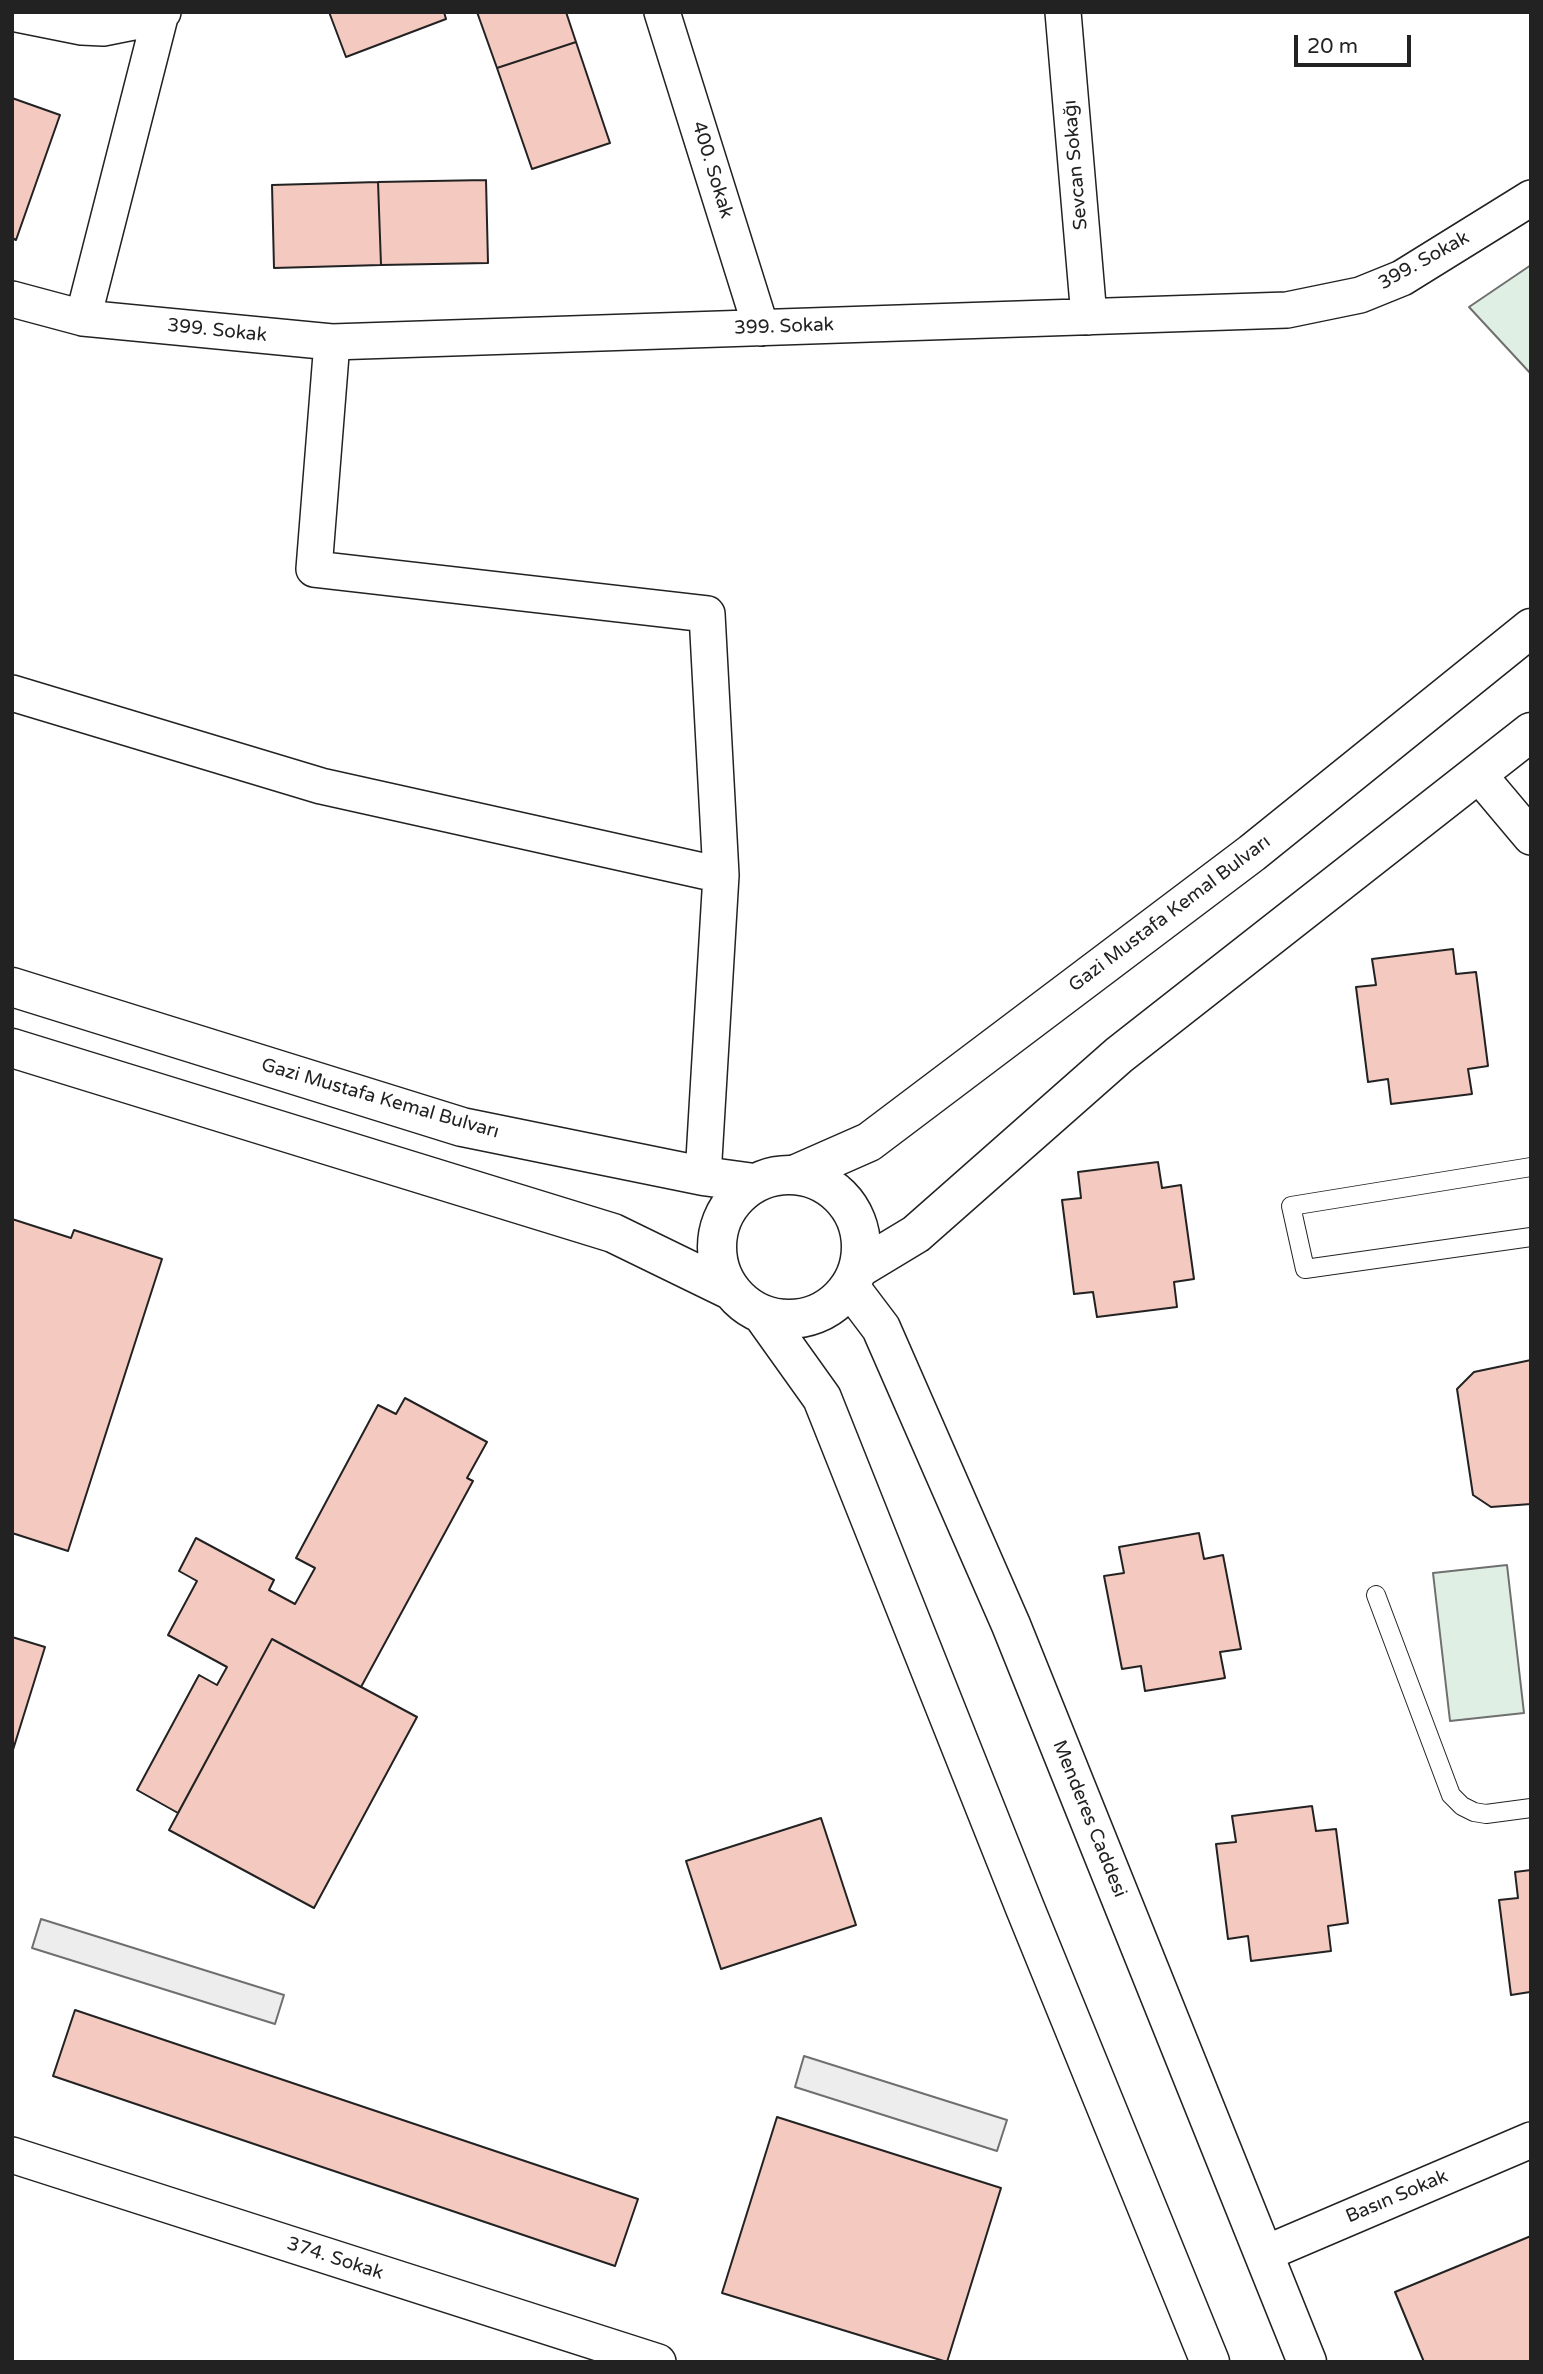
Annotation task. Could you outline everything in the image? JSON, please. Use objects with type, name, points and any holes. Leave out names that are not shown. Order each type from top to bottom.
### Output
[{"type":"main road","name":"Gazi Mustafa Kemal Bulvarı","points":[[794,1175],[869,1142],[1252,852],[1531,628]]},
{"type":"main road","points":[[854,1278],[861,1249],[859,1228],[850,1208],[834,1191],[814,1180],[794,1175],[773,1177],[754,1183],[737,1196],[718,1230],[716,1249],[720,1271],[730,1290],[744,1304],[762,1314],[781,1319],[801,1319],[820,1313],[836,1302],[854,1278],[916,1234],[1119,1055],[1531,732]]},
{"type":"main road","name":"Gazi Mustafa Kemal Bulvarı","points":[[12,987],[462,1127],[703,1176],[754,1183]]},
{"type":"main road","points":[[12,1048],[613,1233],[730,1290]]},
{"type":"main road","name":"Menderes Caddesi","points":[[854,1278],[881,1328],[1011,1625],[1307,2362]]},
{"type":"main road","points":[[762,1314],[822,1398],[1035,1933],[1210,2362]]},
{"type":"street","name":"400. Sokak","points":[[663,12],[761,328]]},
{"type":"street","name":"Sevcan Sokağı","points":[[1063,12],[1089,317]]},
{"type":"street","points":[[12,13],[82,27],[103,28],[148,19],[162,13]]},
{"type":"street","points":[[83,318],[162,13]]},
{"type":"street","name":"399. Sokak","points":[[12,299],[83,318],[332,342],[1287,310],[1348,298],[1402,278],[1531,198]]},
{"type":"street","points":[[332,342],[314,569],[707,614],[721,876],[703,1176]]},
{"type":"street","points":[[12,693],[321,786],[721,876]]},
{"type":"street","points":[[1478,774],[1531,837]]},
{"type":"street","name":"Basın Sokak","points":[[1264,2253],[1531,2140]]},
{"type":"street","name":"374. Sokak","points":[[12,2155],[658,2362]]},
{"type":"lane","points":[[1531,1167],[1291,1206],[1305,1269],[1531,1237]]},
{"type":"lane","points":[[1376,1595],[1451,1795],[1462,1806],[1486,1814],[1531,1808]]},
{"type":"green space","points":[[1531,265],[1531,374],[1469,307]]},
{"type":"green space","points":[[1507,1565],[1524,1713],[1450,1721],[1433,1573]]},
{"type":"shaded area","points":[[41,1919],[284,1995],[275,2024],[32,1948]]},
{"type":"shaded area","points":[[804,2056],[1007,2120],[997,2151],[795,2087]]},
{"type":"building","points":[[329,12],[444,12],[446,19],[346,57]]},
{"type":"building","points":[[477,12],[566,12],[576,42],[497,68]]},
{"type":"building","points":[[576,42],[610,143],[532,169],[497,68]]},
{"type":"building","points":[[12,98],[60,115],[16,240],[12,238]]},
{"type":"building","points":[[486,180],[488,263],[381,265],[378,182]]},
{"type":"building","points":[[378,182],[381,265],[274,268],[272,185]]},
{"type":"building","points":[[1453,949],[1456,974],[1476,972],[1488,1066],[1468,1069],[1472,1094],[1391,1104],[1388,1079],[1368,1082],[1356,987],[1376,985],[1372,959]]},
{"type":"building","points":[[1158,1162],[1162,1188],[1181,1185],[1194,1279],[1174,1282],[1177,1307],[1097,1317],[1093,1292],[1074,1294],[1062,1200],[1081,1198],[1078,1172]]},
{"type":"building","points":[[12,1219],[71,1238],[74,1230],[162,1259],[68,1551],[12,1533]]},
{"type":"building","points":[[1531,1360],[1531,1504],[1491,1507],[1473,1495],[1457,1389],[1474,1372]]},
{"type":"building","points":[[405,1398],[487,1442],[467,1478],[473,1481],[361,1687],[272,1639],[178,1813],[137,1790],[199,1675],[217,1685],[227,1667],[168,1635],[197,1581],[179,1571],[196,1538],[274,1580],[269,1590],[295,1604],[315,1568],[296,1558],[378,1405],[396,1414]]},
{"type":"building","points":[[1199,1533],[1204,1559],[1223,1555],[1241,1649],[1220,1652],[1225,1678],[1145,1691],[1141,1666],[1122,1669],[1104,1576],[1124,1573],[1119,1547]]},
{"type":"building","points":[[12,1637],[45,1647],[12,1753]]},
{"type":"building","points":[[272,1639],[417,1717],[314,1908],[169,1830]]},
{"type":"building","points":[[1312,1806],[1316,1831],[1336,1829],[1348,1923],[1328,1926],[1331,1951],[1251,1961],[1248,1936],[1228,1939],[1216,1844],[1236,1842],[1232,1816]]},
{"type":"building","points":[[821,1818],[856,1925],[721,1969],[686,1861]]},
{"type":"building","points":[[1531,1870],[1531,1995],[1530,1992],[1511,1995],[1499,1900],[1518,1898],[1515,1872]]},
{"type":"building","points":[[75,2010],[638,2199],[615,2266],[53,2076]]},
{"type":"building","points":[[777,2117],[1001,2188],[947,2362],[722,2293]]},
{"type":"building","points":[[1531,2236],[1531,2362],[1424,2362],[1395,2292]]}]
